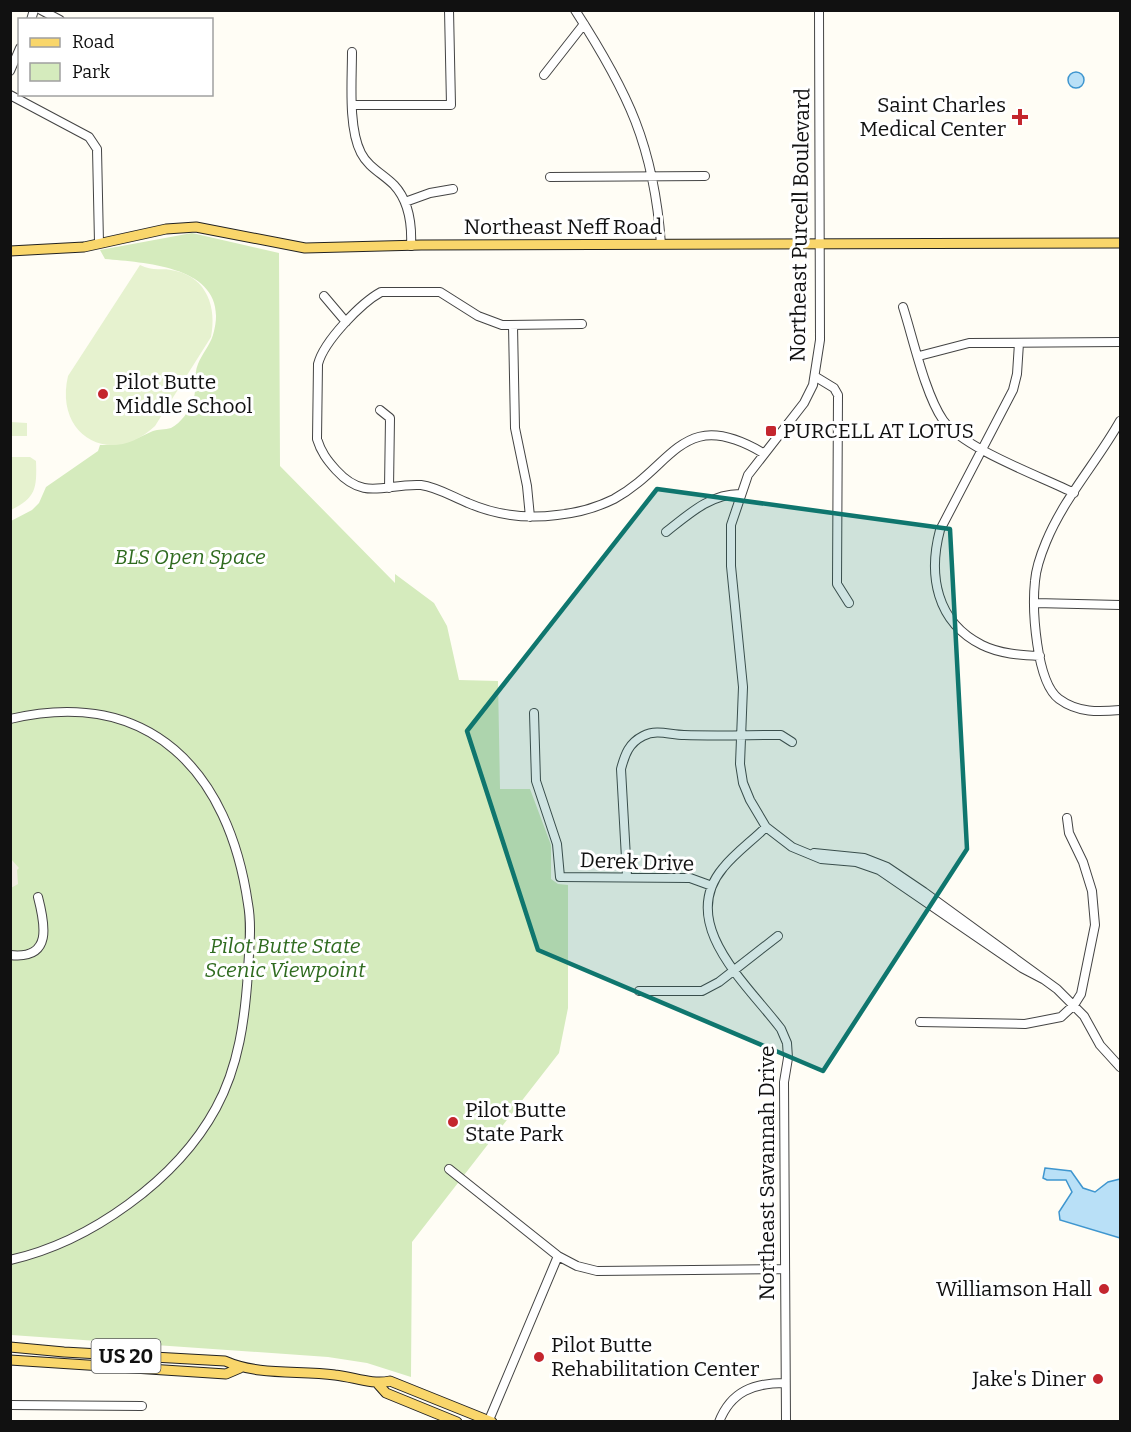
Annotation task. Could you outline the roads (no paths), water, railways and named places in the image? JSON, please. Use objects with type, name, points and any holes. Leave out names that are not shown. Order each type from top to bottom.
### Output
[{"type":"main road","name":"Northeast Neff Road","points":[[10,251],[57,250],[166,229],[196,227],[305,248],[662,244],[1120,243]]},
{"type":"main road","name":"US 20","points":[[10,1347],[64,1353],[225,1361],[240,1368],[335,1375],[378,1384],[390,1381],[490,1421]]},
{"type":"main road","name":"US 20","points":[[10,1360],[226,1374],[240,1368]]},
{"type":"main road","name":"US 20","points":[[378,1384],[386,1394],[457,1422]]},
{"type":"street","points":[[40,10],[56,18]]},
{"type":"street","points":[[353,105],[451,105],[449,10]]},
{"type":"street","points":[[575,10],[617,77],[643,135],[654,177],[662,244]]},
{"type":"street","name":"Northeast Purcell Boulevard","points":[[819,10],[820,340],[816,377],[804,403],[748,475],[740,494],[730,541],[743,687],[741,735],[743,783],[766,827],[792,847],[821,859],[856,862],[879,870],[1022,968],[1043,979],[1074,1005],[1100,1044],[1120,1067]]},
{"type":"street","points":[[544,75],[584,24]]},
{"type":"street","points":[[352,52],[355,140],[361,153],[394,185],[405,202],[410,220],[411,246]]},
{"type":"street","points":[[10,71],[18,53]]},
{"type":"street","points":[[10,95],[89,137],[98,149],[99,243]]},
{"type":"street","points":[[550,177],[705,176]]},
{"type":"street","points":[[405,202],[430,193],[453,189]]},
{"type":"street","points":[[582,324],[513,326],[490,322],[440,292],[381,292],[373,296],[346,322],[320,354],[317,440],[326,459],[344,479],[364,489],[428,486],[492,511],[530,517],[589,510],[615,498],[677,447],[697,438],[723,434],[763,453]]},
{"type":"street","points":[[324,296],[346,322]]},
{"type":"street","points":[[903,308],[944,422],[960,438],[1074,493]]},
{"type":"street","points":[[513,326],[514,428],[527,486],[530,517]]},
{"type":"street","points":[[919,357],[969,343],[1120,342]]},
{"type":"street","points":[[1019,343],[1017,374],[1013,390],[940,530],[934,555],[935,582],[944,607],[960,629],[982,645],[1009,654],[1040,656]]},
{"type":"street","points":[[816,377],[834,388],[839,405],[836,427],[837,584],[849,603]]},
{"type":"street","points":[[380,410],[390,418],[388,488]]},
{"type":"street","points":[[1120,421],[1047,540],[1039,562],[1035,603],[1040,656],[1047,686],[1057,698],[1071,707],[1089,711],[1120,710]]},
{"type":"street","points":[[666,532],[700,505],[729,494],[740,494]]},
{"type":"street","points":[[1035,603],[1120,605]]},
{"type":"street","points":[[10,719],[42,712],[78,712],[112,717],[140,726],[186,758],[207,783],[223,813],[234,844],[248,904],[250,930],[246,998],[231,1074],[216,1108],[191,1144],[159,1178],[94,1227],[55,1246],[10,1260]]},
{"type":"street","name":"Derek Drive","points":[[534,713],[536,781],[557,844],[560,878],[627,876],[690,878],[712,886]]},
{"type":"street","points":[[627,876],[621,769],[625,752],[642,737],[660,732],[681,735],[782,735],[792,742]]},
{"type":"street","points":[[920,1022],[1024,1024],[1061,1017],[1074,1005],[1081,994],[1095,924],[1092,891],[1083,862],[1070,833],[1067,818]]},
{"type":"street","name":"Northeast Savannah Drive","points":[[766,827],[722,869],[712,886],[707,909],[708,927],[715,944],[781,1029],[787,1043],[784,1082],[786,1422]]},
{"type":"street","points":[[10,955],[30,954],[36,951],[42,942],[44,920],[38,897]]},
{"type":"street","points":[[639,991],[702,991],[719,982],[778,936]]},
{"type":"street","points":[[449,1169],[558,1256],[577,1266],[597,1271],[785,1269]]},
{"type":"street","points":[[490,1421],[558,1256]]},
{"type":"street","points":[[719,1422],[732,1398],[748,1388],[763,1383],[785,1383]]},
{"type":"street","points":[[10,1405],[142,1406]]},
{"type":"water","points":[[1076,72],[1084,80],[1076,88],[1068,80]]},
{"type":"water","points":[[1045,1168],[1071,1171],[1083,1188],[1095,1192],[1108,1182],[1120,1179],[1120,1238],[1060,1220],[1059,1212],[1072,1192],[1066,1180],[1043,1178]]},
{"type":"place","name":"Saint Charles Medical Center","points":[[1020,117]]},
{"type":"place","name":"Pilot Butte Middle School","points":[[103,394]]},
{"type":"place","name":"PURCELL AT LOTUS","points":[[771,431]]},
{"type":"place","name":"Pilot Butte State Park","points":[[453,1122]]},
{"type":"place","name":"Williamson Hall","points":[[1104,1289]]},
{"type":"place","name":"Pilot Butte Rehabilitation Center","points":[[539,1357]]},
{"type":"place","name":"Jake's Diner","points":[[1098,1379]]},
{"type":"park label","name":"BLS Open Space","points":[[190,557]]},
{"type":"park label","name":"Pilot Butte State Scenic Viewpoint","points":[[285,958]]}]
